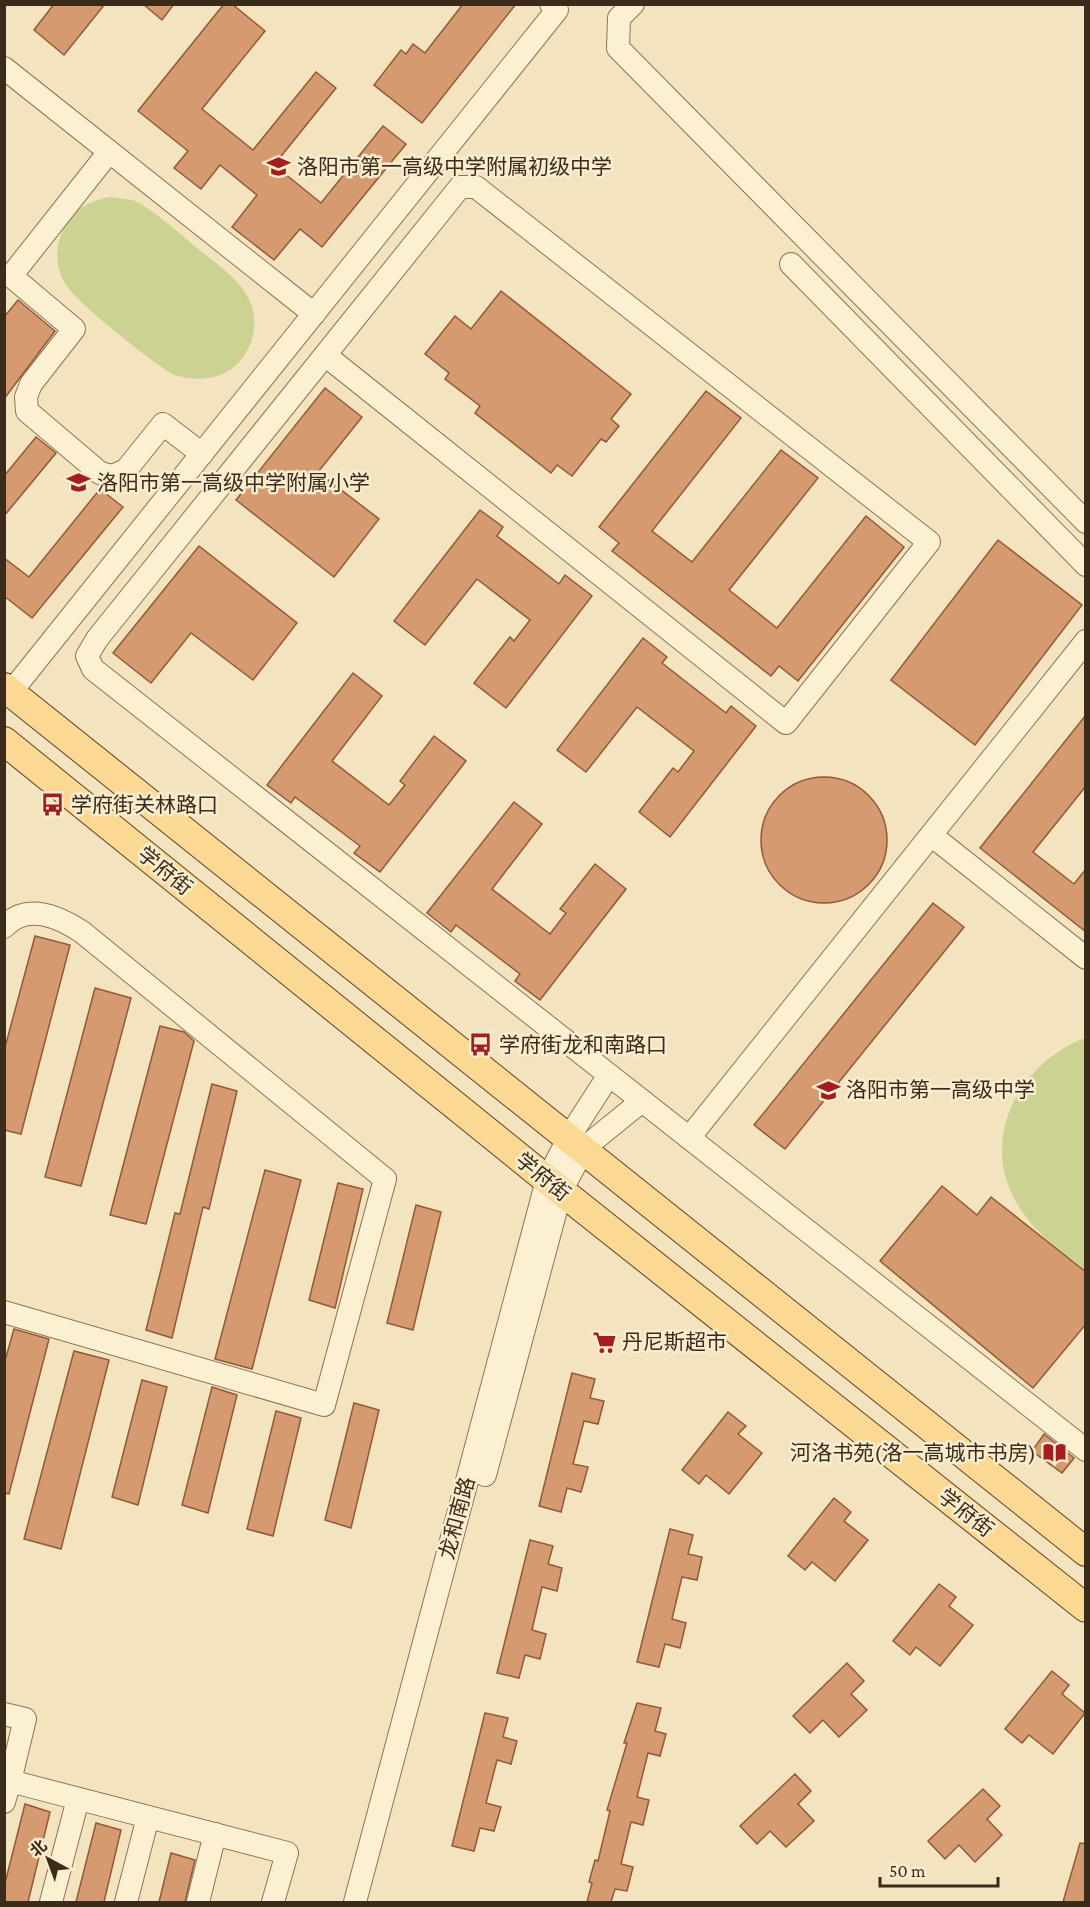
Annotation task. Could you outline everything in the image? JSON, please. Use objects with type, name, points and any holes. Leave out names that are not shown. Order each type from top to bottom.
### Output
[{"type":"main road","name":"学府街","points":[[8,689],[1086,1552]]},
{"type":"main road","name":"学府街","points":[[4,741],[554,1185],[1086,1608]]},
{"type":"street","points":[[8,689],[202,454],[557,10],[551,4]]},
{"type":"street","points":[[633,4],[619,18],[618,48],[1086,522]]},
{"type":"street","points":[[4,68],[314,314]]},
{"type":"street","points":[[109,152],[11,276],[74,329],[31,384],[26,397],[27,411],[100,473],[112,476],[126,470],[163,424],[202,454]]},
{"type":"street","points":[[325,355],[786,723],[929,542],[476,187],[460,187],[96,639],[87,656],[93,669],[1086,1450]]},
{"type":"street","points":[[791,264],[1086,566]]},
{"type":"street","points":[[690,1138],[1086,641]]},
{"type":"street","points":[[931,835],[1086,958]]},
{"type":"street","points":[[4,927],[11,920],[35,913],[58,917],[82,932],[385,1179],[324,1405],[4,1312]]},
{"type":"street","name":"龙和南路","points":[[355,1902],[554,1185],[609,1075]]},
{"type":"street","points":[[577,1143],[642,1101]]},
{"type":"street","name":"龙和南路","points":[[370,1902],[554,1185]]},
{"type":"street","points":[[4,1714],[25,1719],[7,1791],[78,1799],[287,1853],[273,1902]]},
{"type":"street","points":[[51,1902],[78,1799]]},
{"type":"street","points":[[126,1902],[148,1817]]},
{"type":"street","points":[[198,1902],[216,1834]]},
{"type":"green space","points":[[110,197],[133,200],[143,205],[228,273],[245,293],[254,316],[253,335],[245,354],[228,371],[206,378],[174,375],[149,358],[99,317],[65,283],[59,270],[57,257],[63,230],[76,212],[95,201]]},
{"type":"green space","points":[[1085,1038],[1085,1270],[1051,1243],[1027,1219],[1008,1184],[1002,1159],[1003,1133],[1010,1109],[1023,1087],[1040,1067],[1061,1050]]},
{"type":"building","points":[[54,4],[105,4],[64,55],[34,30]]},
{"type":"building","points":[[143,4],[174,4],[162,20]]},
{"type":"building","points":[[224,4],[232,4],[265,31],[202,109],[253,150],[316,72],[336,88],[274,165],[321,203],[383,126],[406,144],[322,247],[300,229],[274,260],[232,227],[257,195],[220,165],[201,189],[174,168],[188,151],[138,111]]},
{"type":"building","points":[[463,4],[516,4],[422,123],[374,85],[401,50],[406,54],[413,44],[425,53]]},
{"type":"building","points":[[501,291],[631,394],[611,419],[619,426],[606,442],[601,439],[572,476],[557,465],[551,473],[475,413],[480,406],[445,379],[449,373],[425,354],[455,316],[471,329]]},
{"type":"building","points":[[18,300],[55,331],[4,399],[4,317]]},
{"type":"building","points":[[325,388],[362,417],[318,472],[379,519],[334,577],[236,500]]},
{"type":"building","points":[[706,391],[741,418],[652,531],[692,562],[781,450],[818,478],[729,590],[777,628],[866,516],[904,547],[798,681],[779,666],[771,676],[612,551],[619,543],[599,527]]},
{"type":"building","points":[[36,437],[56,453],[4,516],[4,476]]},
{"type":"building","points":[[100,489],[123,507],[32,618],[4,596],[4,558],[29,577]]},
{"type":"building","points":[[480,510],[503,527],[497,536],[559,584],[565,575],[592,596],[506,708],[474,683],[510,637],[514,641],[530,620],[477,579],[425,645],[394,621]]},
{"type":"building","points":[[998,540],[1082,605],[975,745],[891,680]]},
{"type":"building","points":[[199,546],[297,623],[253,680],[191,633],[151,683],[113,653]]},
{"type":"building","points":[[643,638],[667,657],[662,663],[726,713],[731,706],[756,726],[670,837],[639,812],[673,768],[678,772],[694,751],[637,707],[586,772],[557,750]]},
{"type":"building","points":[[353,673],[382,696],[332,761],[389,805],[405,785],[400,781],[434,736],[466,761],[380,872],[354,853],[360,846],[295,797],[291,803],[267,785]]},
{"type":"building","points":[[1086,715],[1086,786],[1033,852],[1074,884],[1086,869],[1086,932],[980,848]]},
{"type":"building","points":[[824,777],[848,782],[869,795],[882,816],[887,840],[882,864],[869,885],[848,898],[824,903],[800,898],[779,885],[766,864],[761,840],[766,816],[779,795],[800,782]]},
{"type":"building","points":[[514,802],[542,824],[492,889],[550,934],[566,913],[560,909],[595,864],[626,889],[540,1000],[515,981],[520,974],[456,925],[451,932],[427,913]]},
{"type":"building","points":[[933,903],[964,927],[785,1149],[754,1125]]},
{"type":"building","points":[[35,936],[70,945],[21,1134],[4,1130],[4,1051]]},
{"type":"building","points":[[95,988],[131,998],[81,1186],[45,1177]]},
{"type":"building","points":[[160,1026],[184,1032],[194,1041],[146,1224],[110,1215]]},
{"type":"building","points":[[212,1084],[237,1091],[209,1209],[203,1207],[172,1338],[146,1330],[175,1213],[180,1214]]},
{"type":"building","points":[[265,1170],[301,1180],[252,1369],[215,1359]]},
{"type":"building","points":[[338,1183],[363,1189],[335,1308],[309,1300]]},
{"type":"building","points":[[942,1186],[977,1215],[991,1197],[1086,1272],[1086,1324],[1033,1388],[880,1261]]},
{"type":"building","points":[[416,1205],[441,1212],[413,1330],[387,1323]]},
{"type":"building","points":[[14,1329],[49,1339],[9,1494],[4,1493],[4,1364]]},
{"type":"building","points":[[74,1351],[109,1360],[61,1549],[24,1539]]},
{"type":"building","points":[[572,1373],[595,1379],[590,1398],[604,1401],[598,1424],[584,1421],[573,1464],[588,1467],[581,1492],[567,1488],[561,1512],[539,1506]]},
{"type":"building","points":[[142,1380],[167,1387],[138,1505],[112,1497]]},
{"type":"building","points":[[212,1387],[237,1395],[208,1513],[182,1505]]},
{"type":"building","points":[[354,1403],[379,1410],[351,1528],[325,1520]]},
{"type":"building","points":[[276,1411],[301,1418],[273,1536],[247,1529]]},
{"type":"building","points":[[728,1412],[746,1426],[738,1434],[762,1453],[729,1494],[706,1475],[699,1484],[682,1470]]},
{"type":"building","name":"河洛书苑(洛一高城市书房)","points":[[1044,1434],[1074,1458],[1062,1473],[1032,1451]]},
{"type":"building","points":[[834,1498],[851,1512],[844,1521],[868,1540],[835,1581],[812,1562],[805,1570],[788,1556]]},
{"type":"building","points":[[670,1529],[693,1535],[688,1554],[702,1557],[697,1580],[682,1577],[672,1619],[686,1623],[680,1648],[665,1644],[659,1667],[637,1662]]},
{"type":"building","points":[[530,1540],[553,1546],[548,1564],[562,1568],[557,1591],[542,1587],[532,1630],[546,1634],[540,1659],[525,1655],[519,1678],[497,1673]]},
{"type":"building","points":[[939,1584],[956,1597],[949,1606],[973,1625],[940,1666],[916,1647],[910,1655],[893,1641]]},
{"type":"building","points":[[847,1663],[864,1681],[851,1694],[867,1710],[839,1737],[823,1720],[810,1733],[793,1716]]},
{"type":"building","points":[[1052,1671],[1069,1685],[1062,1694],[1085,1713],[1053,1754],[1029,1735],[1022,1743],[1005,1729]]},
{"type":"building","points":[[637,1703],[661,1708],[655,1731],[666,1734],[660,1756],[648,1753],[637,1797],[649,1800],[643,1825],[631,1822],[621,1864],[633,1867],[627,1891],[615,1889],[611,1902],[587,1902],[592,1883],[589,1882],[595,1860],[598,1861],[610,1811],[607,1810]]},
{"type":"building","points":[[485,1713],[508,1718],[503,1737],[517,1741],[511,1764],[497,1760],[486,1803],[501,1807],[494,1831],[480,1828],[474,1851],[452,1846]]},
{"type":"building","points":[[795,1774],[811,1791],[798,1804],[814,1821],[786,1847],[770,1831],[757,1844],[740,1826]]},
{"type":"building","points":[[983,1789],[1000,1806],[987,1819],[1002,1835],[975,1862],[959,1845],[945,1859],[928,1841]]},
{"type":"building","points":[[25,1804],[50,1812],[28,1902],[4,1902],[4,1887]]},
{"type":"building","points":[[96,1823],[121,1830],[104,1902],[76,1902]]},
{"type":"building","points":[[1080,1843],[1086,1844],[1086,1902],[1063,1902]]},
{"type":"building","points":[[171,1853],[195,1860],[185,1902],[159,1902]]},
{"type":"place","name":"洛阳市第一高级中学附属初级中学","points":[[279,167]]},
{"type":"place","name":"洛阳市第一高级中学附属小学","points":[[79,483]]},
{"type":"place","name":"学府街关林路口","points":[[53,805]]},
{"type":"place","name":"学府街龙和南路口","points":[[481,1045]]},
{"type":"place","name":"洛阳市第一高级中学","points":[[828,1090]]},
{"type":"place","name":"丹尼斯超市","points":[[604,1342]]},
{"type":"place","name":"河洛书苑(洛一高城市书房)","points":[[1054,1453]]}]
